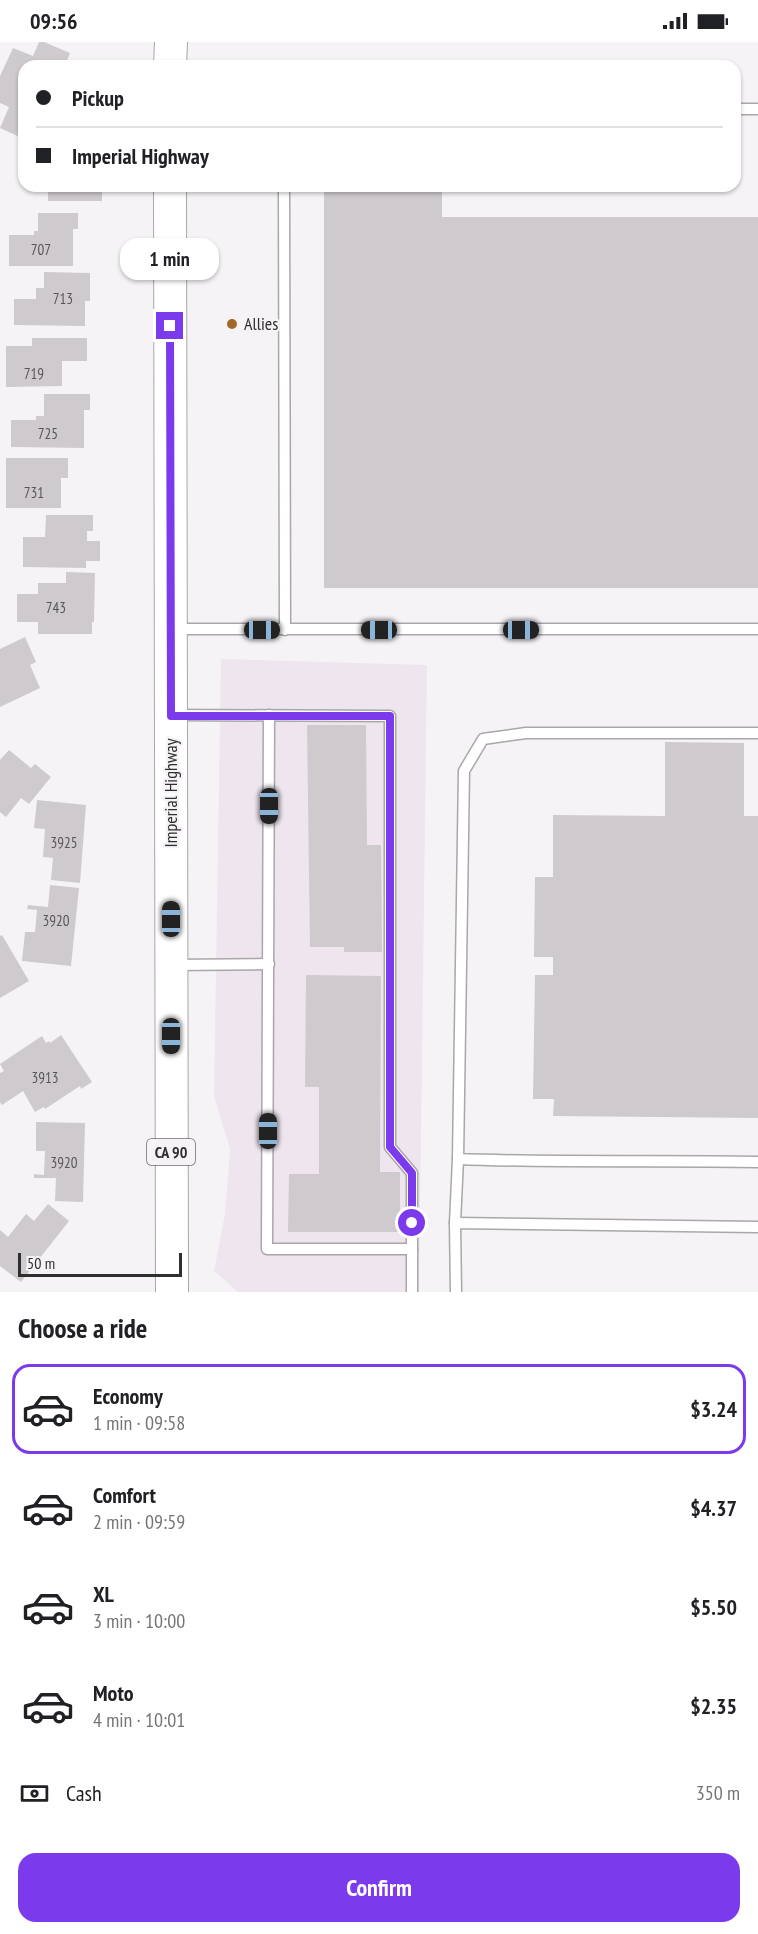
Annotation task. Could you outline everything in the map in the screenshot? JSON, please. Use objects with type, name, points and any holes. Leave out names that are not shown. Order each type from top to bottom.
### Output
[{"type":"main road","points":[[170,60],[171,42]]},
{"type":"main road","name":"Imperial Highway","points":[[170,192],[172,1292]]},
{"type":"lane","points":[[741,109],[758,109]]},
{"type":"lane","points":[[284,192],[285,630]]},
{"type":"lane","points":[[171,629],[758,629]]},
{"type":"lane","points":[[269,715],[267,1249],[412,1249]]},
{"type":"lane","points":[[171,716],[390,716],[390,1147],[412,1173],[412,1292]]},
{"type":"lane","points":[[456,1292],[455,1223],[464,771],[483,739],[526,733],[758,733]]},
{"type":"lane","points":[[171,965],[268,964]]},
{"type":"lane","points":[[458,1159],[523,1162],[664,1160],[758,1162]]},
{"type":"lane","points":[[455,1223],[758,1227]]},
{"type":"shaded area","points":[[221,659],[427,665],[419,1292],[238,1292],[214,1271],[225,1214],[230,1149],[214,1096]]},
{"type":"building","points":[[39,42],[70,53],[67,60],[18,60],[18,136],[0,128],[9,107],[0,103],[0,76],[13,48],[33,56]]},
{"type":"building","points":[[48,192],[102,192],[102,201],[48,201]]},
{"type":"building","points":[[324,192],[442,192],[442,217],[758,217],[758,588],[324,588]]},
{"type":"building","points":[[38,213],[78,213],[78,229],[73,229],[73,266],[9,266],[9,235],[34,235],[34,231],[38,231]]},
{"type":"building","points":[[44,272],[90,273],[90,301],[85,301],[85,326],[14,325],[14,299],[36,299],[36,288],[44,288]]},
{"type":"building","points":[[32,338],[87,338],[87,361],[62,361],[62,386],[6,387],[6,346],[32,346]]},
{"type":"building","points":[[44,394],[90,394],[90,410],[84,410],[84,448],[11,447],[11,420],[36,420],[36,416],[44,416]]},
{"type":"building","points":[[6,458],[68,458],[68,478],[61,478],[61,508],[6,508]]},
{"type":"building","points":[[46,515],[93,515],[93,531],[87,531],[87,541],[100,541],[100,561],[86,561],[86,568],[23,567],[23,537],[45,537]]},
{"type":"building","points":[[66,572],[95,573],[92,634],[38,634],[38,622],[17,622],[17,594],[38,594],[38,583],[66,583]]},
{"type":"building","points":[[25,637],[36,662],[30,665],[40,688],[0,707],[0,649]]},
{"type":"building","points":[[307,725],[366,725],[367,845],[381,845],[382,952],[344,952],[344,947],[310,947]]},
{"type":"building","points":[[665,742],[744,743],[744,816],[758,816],[758,1118],[553,1116],[554,1099],[533,1099],[535,975],[553,975],[553,957],[534,957],[535,877],[553,877],[553,815],[665,816]]},
{"type":"building","points":[[9,750],[31,768],[35,764],[51,777],[29,804],[21,798],[6,817],[0,812],[0,760]]},
{"type":"building","points":[[37,800],[86,805],[80,883],[51,880],[53,858],[43,857],[45,829],[34,828]]},
{"type":"building","points":[[50,885],[79,888],[71,966],[22,961],[25,932],[35,932],[37,910],[27,909],[28,905],[48,907]]},
{"type":"building","points":[[2,935],[29,981],[0,998],[0,936]]},
{"type":"building","points":[[306,975],[381,976],[380,1172],[400,1172],[400,1232],[288,1232],[289,1174],[319,1174],[319,1087],[305,1087]]},
{"type":"building","points":[[61,1035],[92,1082],[81,1089],[80,1086],[45,1109],[44,1107],[35,1112],[23,1091],[2,1105],[0,1102],[0,1073],[4,1071],[0,1064],[42,1036],[46,1043],[49,1041],[50,1043]]},
{"type":"building","points":[[36,1122],[85,1123],[83,1202],[55,1201],[56,1178],[34,1178],[34,1174],[44,1175],[45,1151],[36,1151]]},
{"type":"building","points":[[48,1204],[69,1221],[21,1282],[0,1266],[0,1230],[8,1237],[26,1214],[34,1221]]},
{"type":"place","name":"Allies","points":[[232,324]]},
{"type":"route","points":[[170,326],[171,716],[390,716],[390,1147],[412,1173],[412,1223]]}]
